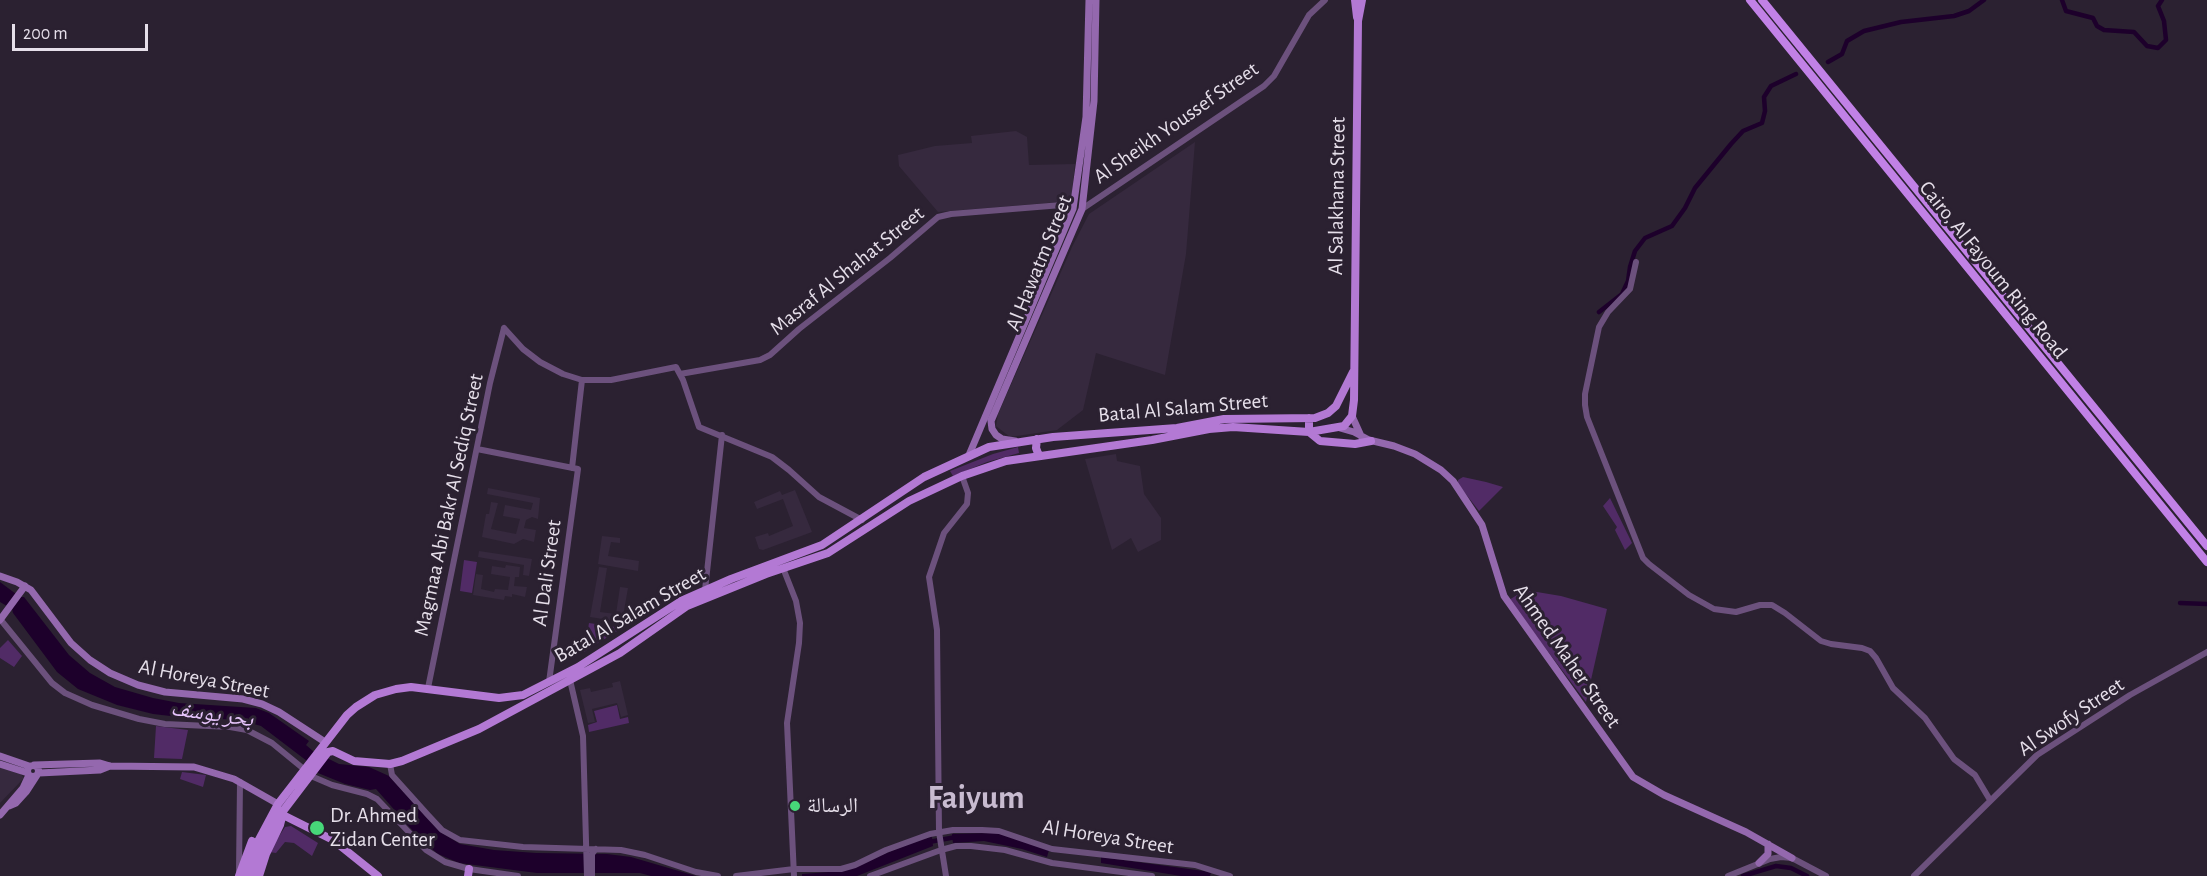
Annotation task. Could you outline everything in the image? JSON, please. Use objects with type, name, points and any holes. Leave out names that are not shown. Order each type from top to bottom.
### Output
[{"type":"highway","name":"Cairo, Al Fayoum Ring Road","points":[[1750,0],[1797,49]]},
{"type":"highway","name":"Cairo, Al Fayoum Ring Road","points":[[1762,0],[1810,65],[2207,546]]},
{"type":"highway","name":"Cairo, Al Fayoum Ring Road","points":[[1810,65],[2084,411],[2207,562]]},
{"type":"highway","points":[[2084,411],[2092,404]]},
{"type":"main road","name":"Al Hawatm Street","points":[[1048,282],[1074,204],[1086,108],[1089,0]]},
{"type":"main road","name":"Al Hawatm Street","points":[[969,455],[1082,209],[1095,101],[1096,0]]},
{"type":"main road","points":[[1355,0],[1358,21]]},
{"type":"main road","points":[[1358,21],[1362,0]]},
{"type":"main road","name":"Al Salakhana Street","points":[[1353,371],[1358,21]]},
{"type":"main road","name":"Al Hawatm Street","points":[[1017,442],[999,438],[992,429],[991,421],[1044,291]]},
{"type":"main road","points":[[1340,428],[1347,424],[1352,416],[1353,371]]},
{"type":"main road","name":"Batal Al Salam Street","points":[[1340,428],[1309,432],[1225,427],[1177,432],[1037,439],[993,446],[918,480],[843,533],[815,548],[728,585],[680,609],[628,648],[509,714],[426,751],[390,764],[354,761],[325,747],[347,715],[367,699],[396,688],[428,688],[504,698],[528,693],[578,667],[681,601],[705,590],[728,585],[828,553],[909,501],[962,476],[992,465],[1177,432],[1224,419],[1320,417],[1332,409],[1339,400],[1353,371]]},
{"type":"main road","points":[[1352,416],[1361,436]]},
{"type":"main road","points":[[1309,418],[1309,432],[1322,441],[1355,444],[1371,441]]},
{"type":"main road","name":"Ahmed Maher Street","points":[[1340,428],[1371,441],[1415,454],[1441,470],[1453,481],[1482,525],[1503,596],[1633,777],[1664,795],[1746,832],[1792,858]]},
{"type":"main road","points":[[1037,439],[1036,448],[1039,456]]},
{"type":"main road","points":[[1017,442],[1023,443],[1027,450],[1026,455],[1021,458]]},
{"type":"main road","points":[[843,533],[845,539],[849,541]]},
{"type":"main road","name":"Al Horeya Street","points":[[0,576],[25,586],[37,596],[71,644],[110,673],[138,685],[165,692],[243,699],[262,704],[279,712],[325,747]]},
{"type":"main road","points":[[0,620],[25,586]]},
{"type":"main road","points":[[630,634],[634,640],[639,640]]},
{"type":"main road","points":[[618,642],[623,641],[628,648]]},
{"type":"main road","points":[[528,693],[528,699],[532,701]]},
{"type":"main road","points":[[504,698],[511,702],[512,709],[509,714]]},
{"type":"main road","points":[[246,876],[254,849],[325,747]]},
{"type":"main road","points":[[0,756],[33,771]]},
{"type":"main road","points":[[0,764],[33,771],[100,770],[110,766],[194,766],[216,772],[240,782],[281,810],[327,836],[378,876]]},
{"type":"main road","points":[[0,815],[26,784],[33,771]]},
{"type":"main road","points":[[239,876],[250,846],[267,821],[281,810]]},
{"type":"main road","points":[[259,876],[281,810]]},
{"type":"main road","points":[[251,876],[267,821]]},
{"type":"main road","points":[[1758,863],[1768,854],[1768,844]]},
{"type":"street","name":"Al Sheikh Youssef Street","points":[[1082,209],[1264,86],[1274,76],[1309,15],[1325,0]]},
{"type":"street","name":"Masraf Al Shahat Street","points":[[680,374],[760,360],[770,355],[799,329],[938,218],[951,214],[1074,204]]},
{"type":"street","points":[[1636,262],[1632,286],[1608,312],[1599,327],[1585,394],[1585,405],[1587,417],[1643,558],[1707,606],[1729,612],[1744,610],[1760,604],[1772,605],[1793,618],[1821,641],[1870,651],[1893,688],[1925,718],[1954,759],[1975,775],[1990,800]]},
{"type":"street","name":"Magmaa Abi Bakr Al Sediq Street","points":[[428,688],[490,383],[504,328],[523,349],[540,362],[563,374],[582,380]]},
{"type":"street","points":[[582,380],[611,380],[676,367],[699,427],[722,435],[779,462],[819,497],[862,520]]},
{"type":"street","name":"Al Dali Street","points":[[549,682],[575,468],[582,380]]},
{"type":"street","points":[[705,590],[722,435]]},
{"type":"street","points":[[477,449],[575,468]]},
{"type":"street","points":[[946,876],[939,832],[937,633],[929,576],[944,533],[967,504],[968,493],[962,476]]},
{"type":"street","points":[[783,568],[796,601],[800,630],[787,723],[794,873]]},
{"type":"street","points":[[0,620],[52,683],[65,693],[101,709],[139,719],[165,724],[247,730],[272,743],[332,785],[372,796],[426,850],[445,862],[469,873],[518,876]]},
{"type":"street","name":"Al Swofy Street","points":[[1914,876],[2037,754],[2132,694],[2207,652]]},
{"type":"street","points":[[570,680],[583,736],[587,876]]},
{"type":"street","points":[[390,764],[392,775],[399,783],[437,825],[454,837],[493,845],[638,853],[702,875],[718,876]]},
{"type":"street","points":[[239,876],[240,782]]},
{"type":"street","name":"Al Horeya Street","points":[[736,876],[848,867],[897,846],[939,832],[982,830],[999,831],[1053,849],[1196,865],[1230,876]]},
{"type":"street","points":[[870,876],[956,846],[1005,850],[1052,863],[1152,876]]},
{"type":"street","points":[[592,876],[592,854],[597,849]]},
{"type":"street","points":[[1052,863],[1053,849]]},
{"type":"street","points":[[1092,854],[1095,859],[1093,867]]},
{"type":"street","points":[[1728,876],[1777,857],[1792,858],[1826,876]]},
{"type":"shaded area","points":[[1016,131],[1027,137],[1029,165],[1075,164],[1071,201],[938,212],[899,166],[898,155],[935,146],[972,143],[971,136]]},
{"type":"shaded area","points":[[1195,142],[1186,254],[1165,375],[1096,353],[1083,410],[1057,430],[1010,437],[996,426],[998,414],[1072,247],[1089,214]]},
{"type":"shaded area","points":[[1018,447],[1019,453],[987,462],[953,476],[950,471],[993,454]]},
{"type":"shaded area","points":[[1116,454],[1117,461],[1140,466],[1144,494],[1161,518],[1161,540],[1138,552],[1131,538],[1112,550],[1085,459]]},
{"type":"shaded area","points":[[1463,477],[1503,487],[1479,511],[1458,484],[1458,480]]},
{"type":"shaded area","points":[[488,488],[540,498],[538,519],[532,517],[526,520],[524,528],[536,530],[534,542],[523,539],[514,544],[482,537],[486,514],[489,514],[491,502],[498,503],[491,529],[516,534],[520,519],[503,516],[505,505],[531,510],[533,503],[487,494]]},
{"type":"shaded area","points":[[795,490],[812,532],[763,550],[759,549],[755,537],[768,533],[769,536],[793,526],[783,499],[757,509],[754,502],[780,491],[782,495]]},
{"type":"shaded area","points":[[1610,498],[1632,543],[1625,550],[1615,530],[1617,527],[1603,506]]},
{"type":"shaded area","points":[[602,536],[620,538],[620,543],[611,542],[608,556],[639,561],[638,571],[598,564]]},
{"type":"shaded area","points":[[479,551],[532,559],[529,576],[523,575],[524,565],[478,557]]},
{"type":"shaded area","points":[[464,560],[477,562],[472,593],[460,591]]},
{"type":"shaded area","points":[[506,565],[520,567],[519,577],[515,577],[514,586],[527,587],[525,597],[512,594],[512,597],[505,596],[504,600],[473,595],[476,574],[483,575],[481,589],[494,592],[495,589],[508,590],[510,577],[491,574],[492,566],[505,568]]},
{"type":"shaded area","points":[[599,567],[607,568],[600,612],[616,614],[620,587],[628,588],[622,622],[590,617]]},
{"type":"shaded area","points":[[1525,590],[1561,596],[1607,609],[1586,702],[1509,600]]},
{"type":"shaded area","points":[[589,623],[622,628],[584,652]]},
{"type":"shaded area","points":[[8,640],[22,656],[14,667],[0,658],[0,648]]},
{"type":"shaded area","points":[[620,681],[628,715],[621,717],[617,703],[592,709],[595,722],[588,723],[580,690],[590,688],[591,692],[613,687],[612,683]]},
{"type":"shaded area","points":[[617,705],[620,719],[628,717],[629,723],[589,732],[588,725],[597,722],[594,711]]},
{"type":"shaded area","points":[[156,726],[188,730],[182,759],[154,758]]},
{"type":"shaded area","points":[[0,765],[19,772],[24,778],[0,803]]},
{"type":"shaded area","points":[[182,772],[206,775],[203,787],[180,779]]},
{"type":"shaded area","points":[[291,826],[318,843],[312,856],[294,843],[285,842],[276,853],[269,852],[285,827]]},
{"type":"water","points":[[0,582],[20,597],[24,597],[69,655],[90,673],[115,687],[153,698],[179,703],[256,708],[269,713],[309,741],[306,745],[313,751],[339,764],[369,767],[389,776],[439,831],[460,844],[494,850],[631,857],[696,876],[651,876],[640,873],[537,873],[459,863],[438,854],[420,839],[376,789],[370,790],[345,784],[318,773],[307,761],[261,726],[240,720],[153,714],[117,705],[78,689],[57,672],[12,609],[0,602]]},
{"type":"water","points":[[1000,833],[1049,850],[1047,857],[984,841],[953,843],[952,834]]},
{"type":"water","points":[[932,837],[933,846],[857,876],[802,876],[802,874],[842,871]]},
{"type":"water","points":[[1101,857],[1211,872],[1210,876],[1181,876],[1101,863]]},
{"type":"waterway","points":[[1828,62],[1842,54],[1847,41],[1864,31],[1901,22],[1954,16],[1969,11],[1984,0]]},
{"type":"waterway","points":[[2062,0],[2066,11],[2093,18],[2097,26],[2104,30],[2134,32],[2147,46],[2158,48],[2166,40],[2164,21],[2158,6],[2162,0]]},
{"type":"waterway","points":[[1599,312],[1622,294],[1628,281],[1635,251],[1645,238],[1672,226],[1685,208],[1695,188],[1731,144],[1743,131],[1762,123],[1765,111],[1764,97],[1771,86],[1796,74]]},
{"type":"waterway","points":[[2180,603],[2207,604]]},
{"type":"waterway","name":"بحر يوسف","points":[[929,842],[956,837]]},
{"type":"waterway","points":[[1743,876],[1776,866],[1791,868],[1807,876]]},
{"type":"place","name":"الرسالة","points":[[795,806]]},
{"type":"place","name":"Dr. Ahmed Zidan Center","points":[[317,828]]},
{"type":"district","name":"Faiyum","points":[[976,798]]}]
